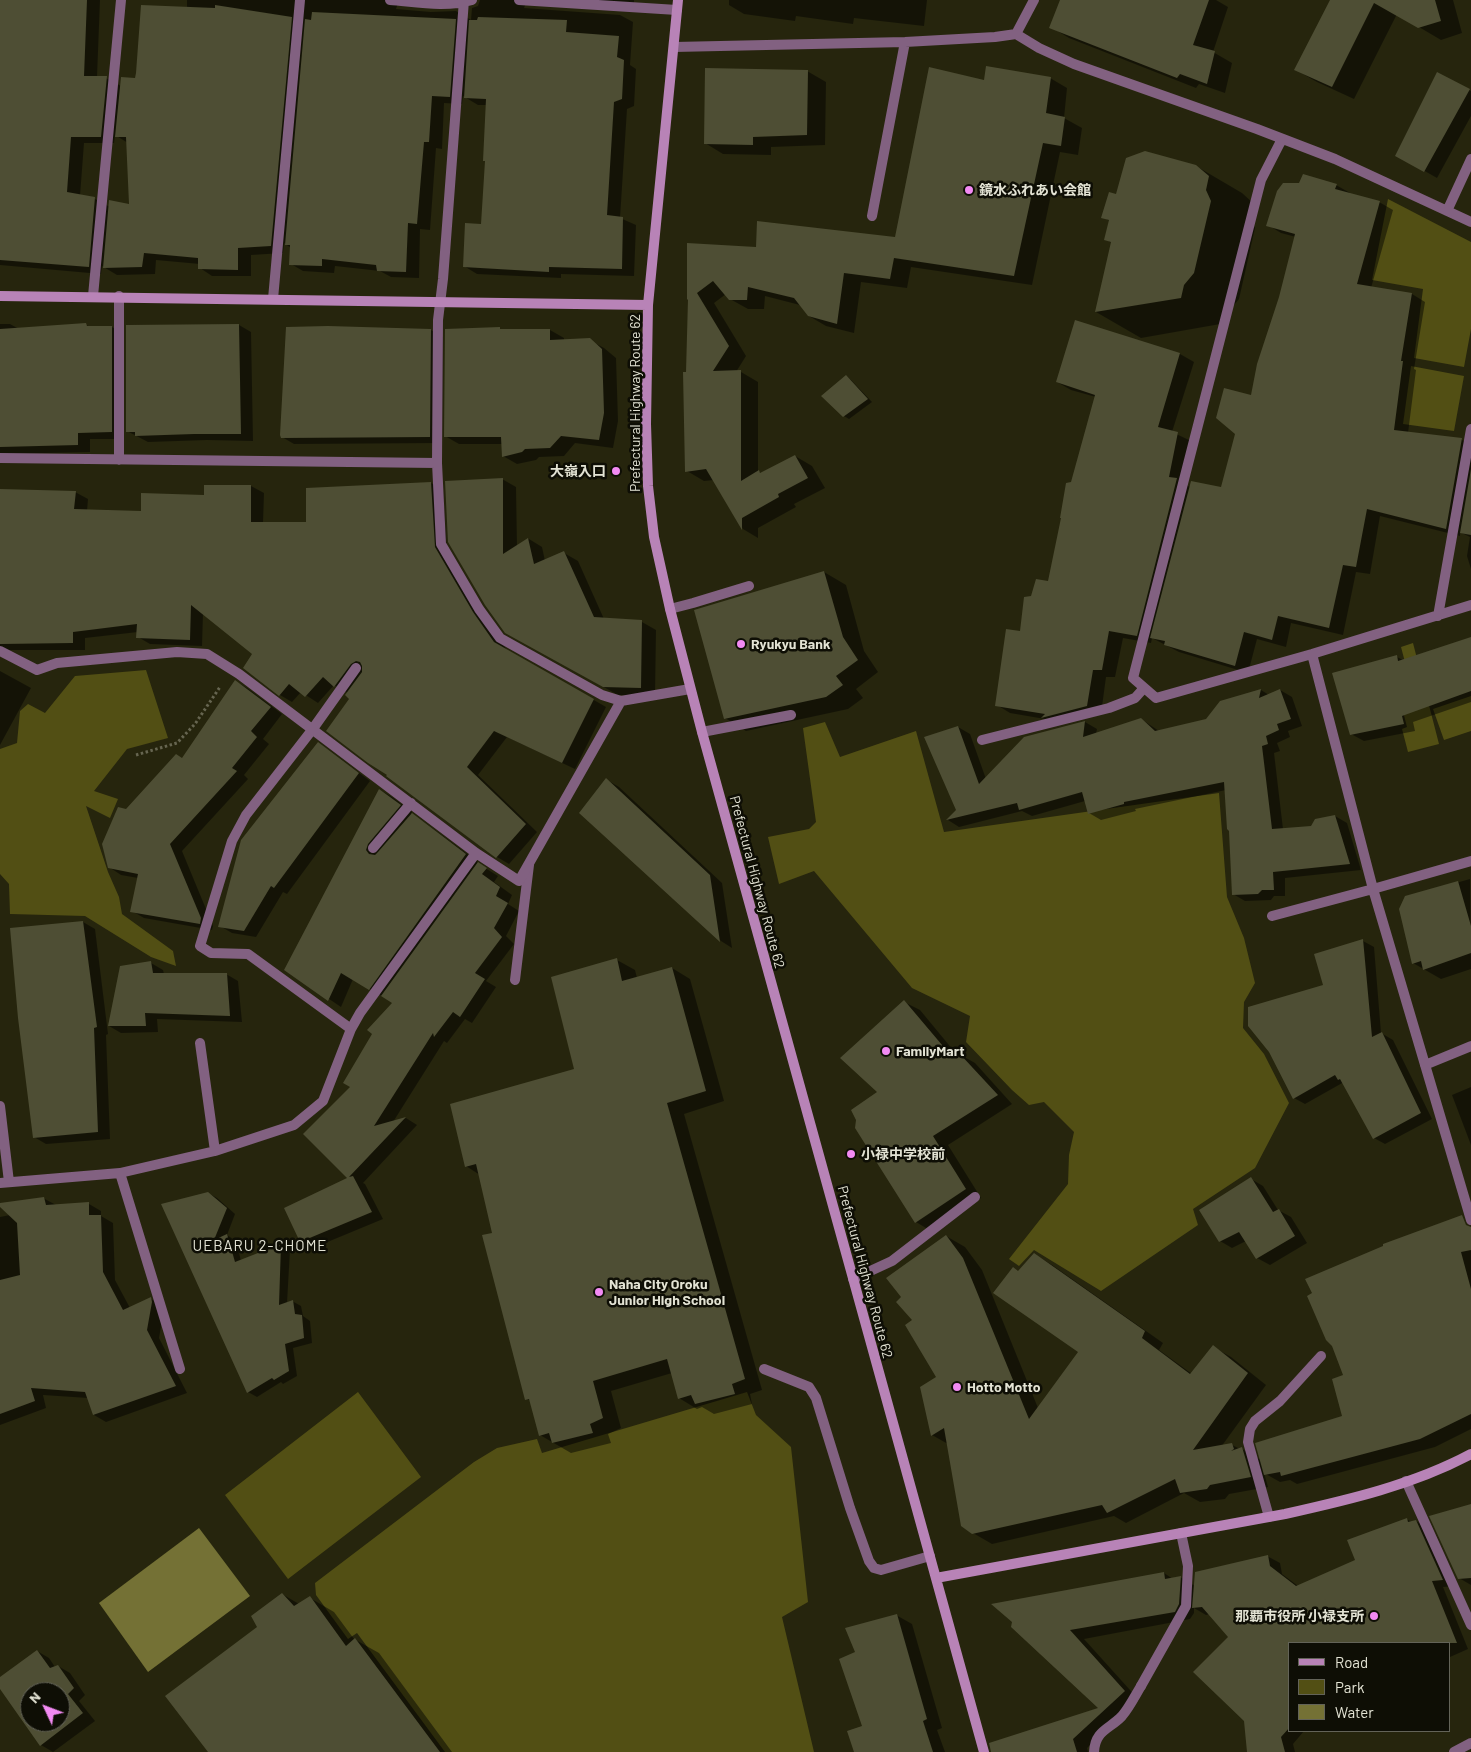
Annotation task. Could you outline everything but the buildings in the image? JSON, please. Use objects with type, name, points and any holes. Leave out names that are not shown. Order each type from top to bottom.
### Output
[{"type":"main road","name":"Prefectural Highway Route 62","points":[[677,5],[648,305],[646,424],[648,486],[654,537],[690,689],[984,1752]]},
{"type":"main road","points":[[0,296],[119,296],[648,305]]},
{"type":"main road","points":[[936,1578],[1181,1533],[1335,1502],[1406,1482],[1450,1465],[1471,1454]]},
{"type":"street","points":[[93,296],[121,0]]},
{"type":"street","points":[[273,299],[300,0]]},
{"type":"street","points":[[390,0],[446,4],[466,1],[438,320],[437,463],[441,544],[479,609],[500,638],[602,695],[621,701],[690,689]]},
{"type":"street","points":[[518,0],[677,5]]},
{"type":"street","points":[[1016,34],[1034,0]]},
{"type":"street","points":[[674,47],[906,42],[1016,34],[1038,48],[1074,64],[1335,159],[1471,222]]},
{"type":"street","points":[[872,216],[906,42]]},
{"type":"street","points":[[1282,139],[1261,180],[1133,678],[1156,698],[1312,654],[1471,605]]},
{"type":"street","points":[[1447,210],[1471,159]]},
{"type":"street","points":[[119,296],[119,460]]},
{"type":"street","points":[[1438,616],[1471,429]]},
{"type":"street","points":[[0,458],[437,463]]},
{"type":"street","points":[[670,609],[693,604],[749,586]]},
{"type":"street","points":[[0,651],[37,670],[57,663],[177,652],[207,654],[233,670],[476,852],[519,881],[621,701]]},
{"type":"street","points":[[1312,654],[1373,890],[1471,1220]]},
{"type":"street","points":[[351,1029],[248,954],[211,953],[200,946],[232,841],[246,815],[312,730],[356,668]]},
{"type":"street","points":[[982,740],[1109,708],[1135,698],[1144,688]]},
{"type":"street","points":[[702,732],[791,714]]},
{"type":"street","points":[[373,848],[411,803]]},
{"type":"street","points":[[0,1106],[5,1182],[120,1173],[215,1151],[294,1126],[323,1101],[351,1029],[360,1013],[476,852]]},
{"type":"street","points":[[1272,916],[1373,890],[1471,861]]},
{"type":"street","points":[[515,980],[529,865]]},
{"type":"street","points":[[200,1043],[215,1151]]},
{"type":"street","points":[[1425,1065],[1471,1046]]},
{"type":"street","points":[[120,1173],[180,1369]]},
{"type":"street","points":[[853,1278],[892,1261],[975,1197]]},
{"type":"street","points":[[1270,1516],[1248,1442],[1250,1429],[1255,1421],[1280,1401],[1321,1356]]},
{"type":"street","points":[[764,1369],[809,1387],[816,1398],[850,1508],[869,1561],[874,1568],[881,1570],[930,1556]]},
{"type":"street","points":[[1406,1482],[1471,1624]]},
{"type":"street","points":[[1094,1752],[1097,1738],[1109,1725],[1120,1718],[1141,1686],[1186,1606],[1188,1566],[1181,1533]]},
{"type":"street","points":[[1454,1752],[1471,1743]]},
{"type":"path","points":[[136,755],[177,743],[195,724],[233,670]]},
{"type":"green space","points":[[1388,199],[1471,242],[1471,329],[1464,367],[1414,358],[1423,289],[1372,280]]},
{"type":"green space","points":[[1411,366],[1464,376],[1454,431],[1403,424]]},
{"type":"green space","points":[[1413,643],[1439,744],[1408,752],[1402,729],[1407,727],[1399,696],[1411,685],[1401,647]]},
{"type":"green space","points":[[146,670],[168,738],[127,749],[94,791],[118,799],[110,818],[86,806],[108,872],[119,897],[122,914],[173,951],[176,966],[151,957],[85,916],[10,914],[9,884],[0,874],[0,749],[17,743],[20,711],[28,704],[45,713],[75,676]]},
{"type":"green space","points":[[1471,696],[1471,731],[1444,740],[1433,709]]},
{"type":"green space","points":[[825,722],[840,757],[916,731],[944,832],[1219,793],[1227,897],[1244,938],[1255,983],[1244,1002],[1243,1028],[1264,1054],[1289,1103],[1255,1168],[1193,1209],[1198,1225],[1101,1291],[1034,1250],[1019,1266],[1009,1259],[1068,1184],[1069,1155],[1074,1132],[1044,1102],[1029,1105],[1012,1090],[966,1042],[970,1016],[912,988],[814,871],[779,884],[768,837],[809,829],[816,822],[803,728]]},
{"type":"green space","points":[[358,1392],[421,1477],[288,1579],[225,1495]]},
{"type":"green space","points":[[747,1392],[756,1415],[791,1447],[808,1602],[782,1617],[814,1752],[445,1752],[357,1633],[348,1639],[316,1595],[315,1583],[474,1462],[497,1448],[537,1439],[542,1453]]},
{"type":"water","points":[[199,1528],[250,1596],[148,1672],[99,1603]]},
{"type":"place","name":"鏡水ふれあい会館","points":[[969,190]]},
{"type":"place","name":"大嶺入口","points":[[616,471]]},
{"type":"place","name":"Ryukyu Bank","points":[[741,644]]},
{"type":"place","name":"FamilyMart","points":[[886,1051]]},
{"type":"place","name":"小禄中学校前","points":[[851,1154]]},
{"type":"place","name":"Naha City Oroku Junior High School","points":[[599,1292]]},
{"type":"place","name":"Hotto Motto","points":[[957,1387]]},
{"type":"place","name":"那覇市役所 小禄支所","points":[[1374,1616]]},
{"type":"district","name":"UEBARU 2-CHOME","points":[[260,1246]]}]
